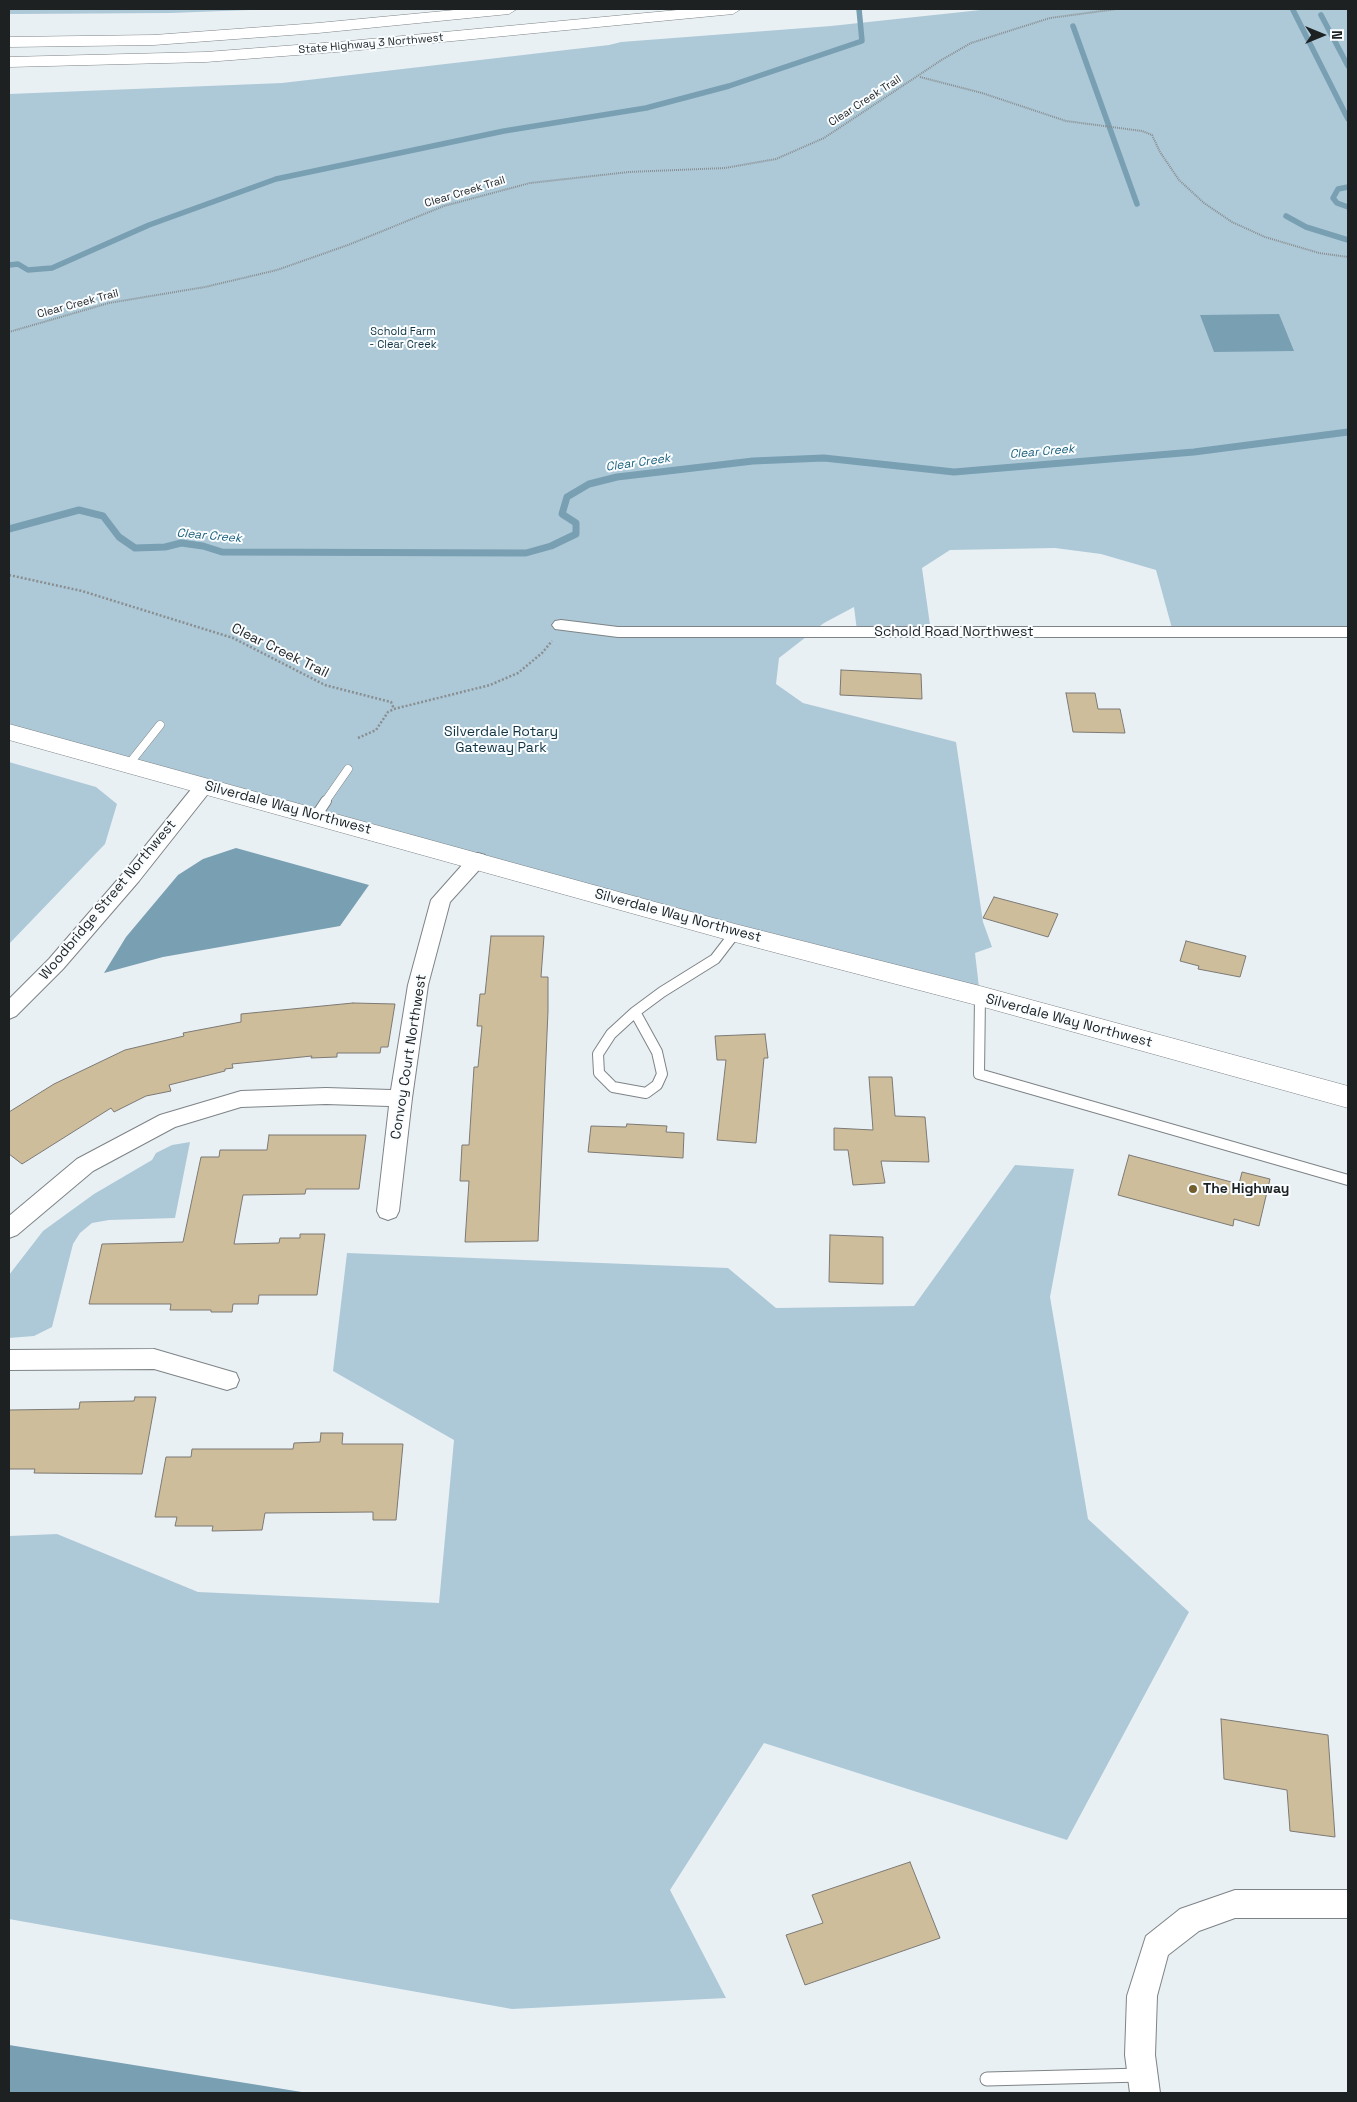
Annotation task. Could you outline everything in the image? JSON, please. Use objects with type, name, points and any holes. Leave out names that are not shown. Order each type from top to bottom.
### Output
[{"type":"main road","name":"State Highway 3 Northwest","points":[[9,42],[154,40],[318,28],[508,9]]},
{"type":"main road","name":"State Highway 3 Northwest","points":[[9,62],[206,56],[359,46],[733,9]]},
{"type":"main road","points":[[18,26],[234,34]]},
{"type":"main road","points":[[9,75],[149,69],[206,56]]},
{"type":"main road","name":"Silverdale Way Northwest","points":[[9,732],[735,932],[980,996],[1348,1097]]},
{"type":"street","name":"Schold Road Northwest","points":[[561,625],[618,632],[1348,632]]},
{"type":"street","name":"Woodbridge Street Northwest","points":[[9,1011],[56,964],[132,876],[204,786]]},
{"type":"street","name":"Convoy Court Northwest","points":[[388,1211],[401,1098],[418,985],[441,900],[478,860]]},
{"type":"street","points":[[9,1228],[85,1165],[168,1121],[241,1099],[326,1096],[401,1098]]},
{"type":"street","points":[[9,1360],[154,1358],[227,1380]]},
{"type":"street","points":[[1144,2084],[1140,2055],[1142,1996],[1156,1946],[1190,1919],[1235,1904],[1348,1904]]},
{"type":"lane","points":[[129,764],[160,725]]},
{"type":"lane","points":[[316,816],[348,769]]},
{"type":"lane","points":[[635,1012],[657,1052],[662,1074],[658,1085],[646,1093],[632,1092],[613,1087],[599,1073],[598,1054],[611,1034],[623,1021],[635,1012],[715,959],[735,932]]},
{"type":"lane","points":[[980,996],[979,1074],[1348,1180]]},
{"type":"lane","points":[[987,2079],[1144,2084]]},
{"type":"path","name":"Clear Creek Trail","points":[[9,332],[109,303],[205,287],[277,270],[348,245],[444,206],[530,183],[629,172],[725,168],[776,159],[824,138],[956,51],[998,33],[1060,16],[1117,9]]},
{"type":"path","name":"Clear Creek Trail","points":[[920,76],[982,92],[1046,116],[1090,125],[1122,127],[1152,135],[1160,152],[1179,180],[1204,203],[1232,222],[1265,237],[1319,253],[1348,257]]},
{"type":"path","name":"Clear Creek Trail","points":[[9,575],[82,591],[232,638],[325,686],[391,702],[394,709]]},
{"type":"path","points":[[358,738],[376,730],[388,712],[394,709],[490,685],[518,673],[542,653],[561,625]]},
{"type":"green space","points":[[9,9],[276,9],[171,13],[9,14]]},
{"type":"green space","name":"Schold Farm - Clear Creek","points":[[990,9],[1348,9],[1348,632],[1173,632],[1156,570],[1101,554],[1055,548],[950,550],[922,568],[931,632],[857,631],[854,607],[824,623],[779,658],[776,684],[803,703],[956,742],[983,922],[992,947],[975,953],[980,996],[9,732],[9,94],[282,83],[609,45],[621,42],[831,26]]},
{"type":"green space","points":[[9,762],[96,787],[117,804],[105,844],[9,944]]},
{"type":"green space","points":[[190,1142],[175,1218],[109,1220],[92,1223],[80,1233],[73,1244],[52,1327],[34,1336],[9,1338],[9,1275],[43,1231],[94,1194],[152,1160],[156,1153],[172,1145]]},
{"type":"green space","points":[[1015,1165],[1074,1169],[1050,1297],[1088,1519],[1189,1612],[1067,1840],[764,1743],[670,1890],[726,1998],[512,2009],[9,1919],[9,1536],[57,1534],[198,1592],[439,1603],[454,1440],[333,1371],[347,1253],[728,1268],[776,1308],[914,1306]]},
{"type":"shaded area","points":[[1279,314],[1294,351],[1214,352],[1200,315]]},
{"type":"shaded area","points":[[236,848],[369,885],[340,926],[163,957],[104,973],[126,937],[178,875],[203,859]]},
{"type":"shaded area","points":[[9,2045],[308,2093],[9,2093]]},
{"type":"building","points":[[841,670],[921,674],[922,699],[840,695]]},
{"type":"building","points":[[1066,693],[1095,693],[1098,709],[1120,709],[1125,733],[1073,732]]},
{"type":"building","points":[[994,897],[1058,914],[1048,937],[983,918]]},
{"type":"building","points":[[491,936],[544,936],[541,977],[548,977],[548,1011],[538,1241],[465,1242],[469,1181],[460,1181],[462,1145],[469,1145],[474,1067],[478,1067],[482,1026],[477,1026],[480,994],[485,994]]},
{"type":"building","points":[[1186,941],[1246,956],[1240,977],[1198,969],[1199,966],[1180,961]]},
{"type":"building","points":[[353,1003],[395,1004],[388,1047],[381,1047],[380,1053],[337,1053],[337,1057],[311,1058],[312,1056],[232,1064],[233,1068],[225,1069],[225,1071],[169,1085],[171,1091],[146,1096],[114,1112],[111,1108],[22,1164],[9,1154],[9,1112],[54,1084],[125,1050],[184,1036],[183,1033],[241,1022],[241,1014]]},
{"type":"building","points":[[765,1034],[768,1058],[764,1058],[756,1143],[717,1140],[726,1060],[717,1060],[715,1036]]},
{"type":"building","points":[[869,1077],[892,1077],[895,1116],[925,1117],[929,1162],[881,1161],[885,1183],[853,1185],[848,1150],[834,1150],[834,1128],[873,1130]]},
{"type":"building","points":[[627,1124],[667,1126],[666,1132],[684,1133],[683,1158],[588,1152],[591,1126],[626,1127]]},
{"type":"building","points":[[269,1135],[366,1135],[359,1189],[306,1189],[305,1194],[243,1195],[234,1244],[279,1243],[280,1238],[300,1238],[300,1234],[325,1234],[317,1295],[259,1295],[258,1304],[233,1304],[232,1312],[170,1310],[171,1304],[89,1304],[102,1244],[183,1242],[201,1157],[219,1157],[220,1150],[267,1150]]},
{"type":"building","name":"The Highway","points":[[1129,1155],[1239,1184],[1242,1172],[1270,1179],[1259,1226],[1234,1219],[1233,1226],[1118,1195]]},
{"type":"building","points":[[830,1235],[883,1237],[883,1284],[829,1282]]},
{"type":"building","points":[[135,1397],[156,1397],[142,1474],[34,1473],[35,1469],[9,1469],[9,1410],[79,1409],[80,1402],[134,1401]]},
{"type":"building","points":[[321,1433],[343,1433],[342,1444],[403,1444],[396,1520],[373,1520],[373,1512],[265,1513],[262,1530],[212,1531],[213,1526],[175,1526],[177,1517],[155,1517],[166,1457],[191,1457],[192,1449],[293,1449],[294,1443],[320,1442]]},
{"type":"building","points":[[1221,1719],[1328,1735],[1335,1837],[1290,1831],[1287,1790],[1224,1779]]},
{"type":"building","points":[[910,1862],[940,1938],[805,1985],[786,1935],[823,1923],[812,1895]]},
{"type":"waterway","points":[[9,265],[18,264],[28,270],[52,268],[149,225],[276,179],[504,131],[646,108],[729,86],[862,41],[859,9]]},
{"type":"waterway","points":[[1293,10],[1348,119]]},
{"type":"waterway","points":[[1321,15],[1348,66]]},
{"type":"waterway","points":[[1073,26],[1137,204]]},
{"type":"waterway","points":[[1348,187],[1338,189],[1333,198],[1337,203],[1348,207]]},
{"type":"waterway","points":[[1286,216],[1306,227],[1348,240]]},
{"type":"waterway","name":"Clear Creek","points":[[9,529],[79,510],[103,516],[119,537],[135,548],[165,547],[181,543],[203,546],[222,552],[526,553],[551,546],[576,534],[576,523],[562,514],[567,497],[589,484],[617,477],[753,461],[824,458],[954,472],[1194,452],[1348,432]]},
{"type":"place","name":"The Highway","points":[[1193,1189]]},
{"type":"park label","name":"Silverdale Rotary Gateway Park","points":[[501,740]]}]
